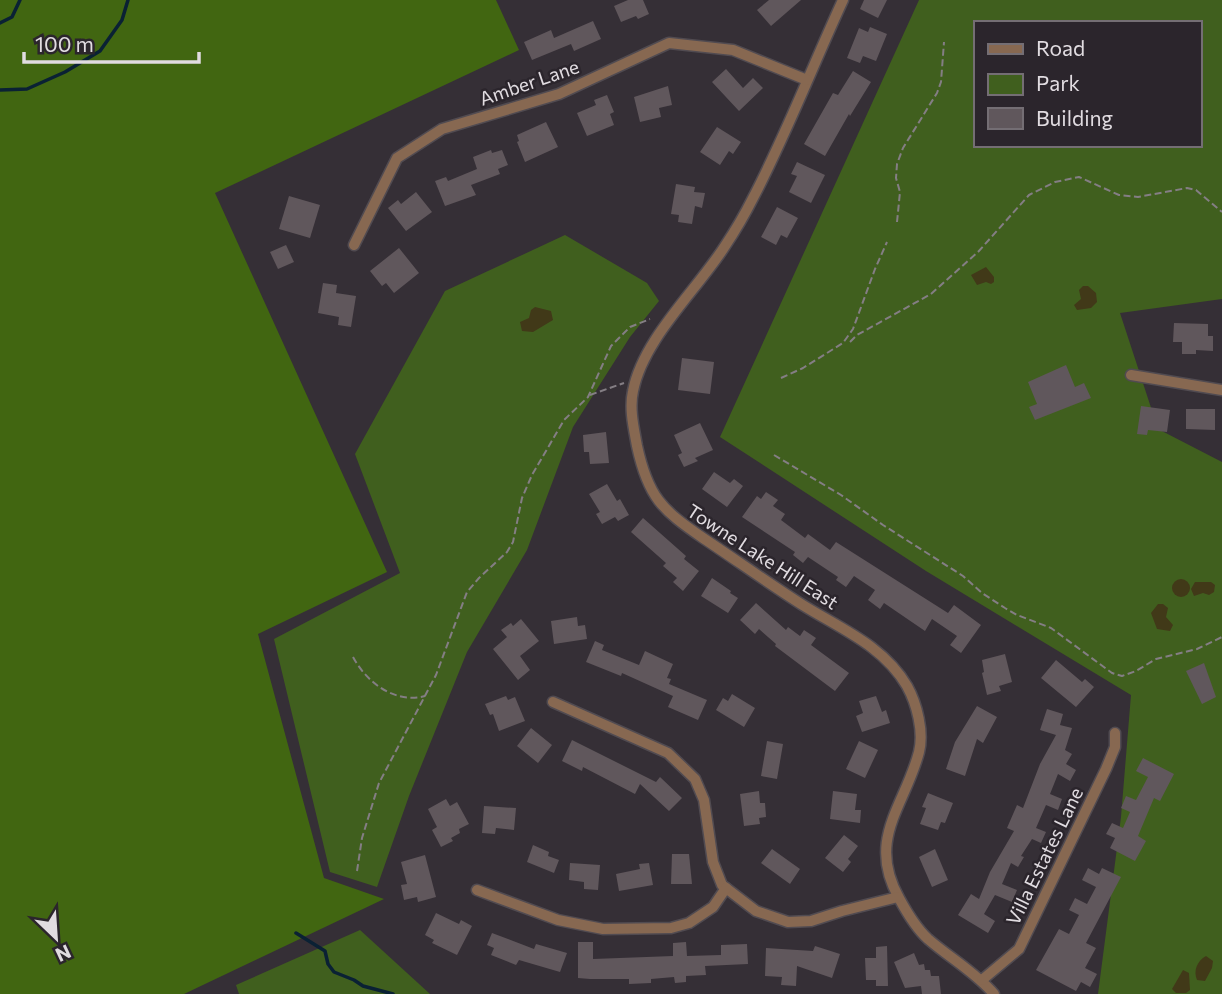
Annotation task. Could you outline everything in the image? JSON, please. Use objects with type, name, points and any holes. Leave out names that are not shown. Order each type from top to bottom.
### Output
[{"type":"street","name":"Towne Lake Hill East","points":[[843,0],[754,196],[725,247],[679,307],[639,369],[632,394],[633,425],[645,476],[653,493],[670,516],[802,605],[873,647],[896,668],[909,690],[921,731],[919,752],[888,829],[886,856],[890,876],[898,897],[925,937],[982,980],[994,994]]},
{"type":"street","name":"Amber Lane","points":[[354,245],[397,158],[442,129],[559,94],[669,43],[733,50],[807,80]]},
{"type":"street","points":[[1131,375],[1222,390]]},
{"type":"street","points":[[553,702],[668,753],[695,779],[704,800],[713,862],[723,885],[757,911],[788,922],[811,921],[898,897]]},
{"type":"street","name":"Villa Estates Lane","points":[[982,980],[1019,949],[1106,769],[1115,747],[1115,733]]},
{"type":"street","points":[[477,890],[558,920],[603,929],[671,928],[689,923],[713,907],[726,888]]},
{"type":"path","points":[[897,222],[900,192],[896,178],[897,164],[903,148],[937,93],[941,82],[944,42]]},
{"type":"path","points":[[850,342],[857,335],[930,294],[978,252],[1029,195],[1055,182],[1079,177],[1119,195],[1138,197],[1187,188],[1196,190],[1222,212]]},
{"type":"path","points":[[781,378],[803,368],[843,343],[864,306],[874,269],[887,242]]},
{"type":"path","points":[[357,871],[362,838],[379,783],[436,675],[467,593],[507,552],[513,542],[522,499],[532,475],[564,420],[589,395],[604,358],[618,336],[630,327],[650,319]]},
{"type":"path","points":[[589,395],[624,383],[633,383]]},
{"type":"path","points":[[774,455],[841,495],[1017,615],[1051,628],[1112,673],[1122,676],[1156,659],[1197,649],[1222,637]]},
{"type":"path","points":[[353,657],[361,672],[399,698],[425,696]]},
{"type":"green space","points":[[0,0],[496,0],[519,50],[215,193],[387,572],[258,634],[324,878],[384,899],[184,994],[0,994]]},
{"type":"green space","points":[[919,0],[1222,0],[1222,299],[1120,313],[1158,429],[1222,462],[1222,994],[1098,994],[1121,817],[1131,695],[926,571],[720,437]]},
{"type":"green space","points":[[565,235],[647,283],[659,301],[630,337],[573,427],[527,550],[467,652],[409,796],[377,887],[330,872],[274,639],[400,573],[355,454],[445,291]]},
{"type":"green space","points":[[360,930],[430,994],[239,994],[236,985]]},
{"type":"sand","points":[[986,267],[994,277],[994,282],[977,285],[971,275]]},
{"type":"sand","points":[[1088,286],[1096,293],[1097,302],[1091,308],[1077,310],[1074,305],[1081,299],[1079,290]]},
{"type":"sand","points":[[535,307],[551,311],[553,320],[533,332],[522,331],[520,322],[529,318]]},
{"type":"sand","points":[[1181,579],[1187,582],[1190,588],[1187,594],[1181,597],[1175,594],[1172,588],[1175,582]]},
{"type":"sand","points":[[1195,582],[1211,582],[1215,585],[1214,592],[1194,596],[1191,589]]},
{"type":"sand","points":[[1158,604],[1168,608],[1166,617],[1173,625],[1170,631],[1157,629],[1151,613]]},
{"type":"sand","points":[[1206,956],[1213,961],[1212,968],[1205,981],[1197,980],[1197,967]]},
{"type":"sand","points":[[1183,970],[1189,973],[1190,990],[1176,993],[1172,989]]},
{"type":"building","points":[[628,0],[643,0],[649,14],[621,22],[614,6]]},
{"type":"building","points":[[769,0],[801,0],[771,26],[757,10]]},
{"type":"building","points":[[864,0],[887,0],[878,18],[860,9]]},
{"type":"building","points":[[593,21],[601,39],[574,51],[571,44],[532,60],[524,42],[551,30],[554,38]]},
{"type":"building","points":[[870,27],[887,34],[876,61],[863,56],[860,63],[847,58],[859,28],[868,32]]},
{"type":"building","points":[[726,69],[743,88],[753,78],[763,88],[739,111],[712,82]]},
{"type":"building","points":[[853,71],[871,82],[825,156],[804,144],[833,93],[838,95]]},
{"type":"building","points":[[668,86],[672,105],[659,108],[661,117],[640,122],[634,97]]},
{"type":"building","points":[[607,95],[614,112],[610,114],[614,125],[587,136],[577,113],[596,105],[594,100]]},
{"type":"building","points":[[546,122],[558,147],[525,162],[517,135]]},
{"type":"building","points":[[717,127],[741,142],[733,154],[729,151],[720,165],[700,152]]},
{"type":"building","points":[[491,150],[492,153],[502,150],[508,165],[498,169],[500,174],[471,185],[476,195],[445,206],[435,181],[446,177],[448,181],[477,169],[473,157]]},
{"type":"building","points":[[797,162],[825,175],[811,203],[789,192],[797,176],[791,174]]},
{"type":"building","points":[[676,184],[695,187],[694,192],[705,193],[702,208],[695,206],[692,224],[678,222],[679,215],[671,214]]},
{"type":"building","points":[[416,192],[432,212],[406,231],[388,208],[398,200],[401,204]]},
{"type":"building","points":[[289,196],[320,205],[310,238],[279,229]]},
{"type":"building","points":[[777,207],[798,218],[787,238],[781,235],[776,245],[761,237]]},
{"type":"building","points":[[286,245],[294,262],[278,269],[270,252]]},
{"type":"building","points":[[399,248],[419,273],[394,293],[386,283],[382,286],[370,271]]},
{"type":"building","points":[[323,283],[337,285],[336,293],[356,296],[351,327],[338,325],[339,317],[318,313]]},
{"type":"building","points":[[1174,323],[1208,324],[1208,336],[1213,336],[1213,351],[1196,350],[1196,354],[1182,354],[1182,342],[1173,342]]},
{"type":"building","points":[[682,358],[714,362],[710,394],[678,390]]},
{"type":"building","points":[[1066,365],[1075,387],[1084,383],[1091,398],[1035,420],[1029,407],[1037,404],[1028,382]]},
{"type":"building","points":[[1141,406],[1170,410],[1167,432],[1148,430],[1147,435],[1137,434]]},
{"type":"building","points":[[1186,409],[1215,409],[1215,430],[1186,429]]},
{"type":"building","points":[[700,423],[713,450],[695,458],[698,461],[684,467],[678,455],[682,453],[674,435]]},
{"type":"building","points":[[606,432],[609,463],[590,464],[589,452],[584,452],[583,435]]},
{"type":"building","points":[[714,472],[730,483],[734,479],[743,486],[727,507],[702,489]]},
{"type":"building","points":[[607,484],[629,515],[618,521],[615,517],[602,524],[596,514],[600,512],[589,494]]},
{"type":"building","points":[[766,492],[778,500],[773,506],[785,514],[781,520],[805,538],[808,534],[830,550],[836,542],[948,613],[954,605],[981,625],[961,653],[950,645],[957,636],[932,619],[925,631],[884,603],[880,609],[868,600],[875,590],[854,576],[846,587],[836,580],[838,577],[808,557],[803,563],[793,555],[795,552],[742,517],[757,496],[761,499]]},
{"type":"building","points":[[643,518],[699,571],[683,591],[673,582],[677,578],[663,566],[666,563],[631,532]]},
{"type":"building","points":[[712,578],[738,598],[728,613],[701,596]]},
{"type":"building","points":[[756,603],[786,630],[788,627],[800,636],[804,630],[816,638],[811,645],[849,673],[835,691],[775,646],[759,629],[755,634],[740,620]]},
{"type":"building","points":[[577,617],[578,626],[585,625],[587,639],[554,644],[551,621]]},
{"type":"building","points":[[521,619],[539,641],[520,656],[530,670],[518,680],[493,649],[507,637],[501,630],[511,623],[513,626]]},
{"type":"building","points":[[595,641],[604,645],[602,650],[639,665],[645,651],[673,664],[667,678],[671,679],[669,684],[707,700],[698,720],[668,707],[673,696],[622,673],[621,676],[586,662]]},
{"type":"building","points":[[1005,654],[1012,682],[999,686],[1001,691],[987,695],[982,660]]},
{"type":"building","points":[[1056,660],[1082,682],[1085,679],[1094,687],[1076,707],[1041,678]]},
{"type":"building","points":[[1204,663],[1216,697],[1202,704],[1186,671]]},
{"type":"building","points":[[732,694],[755,708],[744,727],[716,710],[723,698],[728,701]]},
{"type":"building","points":[[506,696],[508,700],[515,697],[525,721],[499,731],[493,714],[490,715],[485,704]]},
{"type":"building","points":[[876,696],[882,712],[886,710],[890,723],[862,732],[856,716],[863,713],[859,701]]},
{"type":"building","points":[[977,706],[997,717],[983,743],[977,739],[965,776],[946,769],[955,742]]},
{"type":"building","points":[[1047,709],[1063,714],[1060,725],[1072,728],[1065,750],[1072,754],[1066,764],[1076,770],[1070,781],[1058,774],[1050,794],[1062,799],[1058,810],[1046,805],[1036,828],[1046,832],[1041,843],[1032,839],[1021,856],[1024,857],[1018,867],[1011,863],[1002,884],[1017,890],[1012,902],[995,895],[984,914],[995,921],[988,933],[958,915],[971,894],[979,899],[990,872],[1014,831],[1007,828],[1017,805],[1023,808],[1040,764],[1056,735],[1040,730]]},
{"type":"building","points":[[531,728],[552,745],[538,763],[517,746]]},
{"type":"building","points":[[572,740],[656,782],[660,777],[682,798],[669,811],[640,784],[635,794],[583,767],[582,771],[562,761]]},
{"type":"building","points":[[767,741],[783,744],[777,779],[761,776]]},
{"type":"building","points":[[859,741],[878,750],[865,778],[846,769]]},
{"type":"building","points":[[1143,758],[1174,774],[1160,801],[1154,798],[1138,836],[1146,841],[1135,861],[1110,848],[1115,838],[1106,834],[1112,823],[1123,828],[1130,812],[1121,808],[1126,796],[1136,800],[1148,777],[1136,771]]},
{"type":"building","points":[[759,791],[760,803],[765,803],[766,817],[759,818],[760,824],[744,826],[740,794]]},
{"type":"building","points":[[833,791],[857,794],[855,810],[861,810],[860,823],[830,819]]},
{"type":"building","points":[[928,793],[953,803],[945,823],[941,822],[938,830],[920,824],[926,808],[922,807]]},
{"type":"building","points":[[446,799],[450,806],[457,802],[469,824],[459,829],[460,833],[451,838],[453,841],[441,847],[432,830],[437,827],[428,809]]},
{"type":"building","points":[[484,806],[516,808],[514,830],[496,828],[495,834],[482,833]]},
{"type":"building","points":[[844,835],[858,846],[848,859],[851,862],[843,872],[825,858]]},
{"type":"building","points":[[533,845],[559,860],[554,873],[527,862]]},
{"type":"building","points":[[772,849],[800,869],[790,884],[761,863]]},
{"type":"building","points":[[935,849],[948,880],[932,887],[919,857]]},
{"type":"building","points":[[672,854],[689,854],[692,884],[671,884]]},
{"type":"building","points":[[425,855],[436,897],[418,902],[417,897],[404,900],[401,885],[407,884],[401,862]]},
{"type":"building","points":[[570,863],[600,865],[598,890],[584,889],[584,882],[569,880]]},
{"type":"building","points":[[649,863],[653,885],[619,891],[616,874],[640,869],[639,864]]},
{"type":"building","points":[[1088,868],[1099,874],[1102,868],[1121,877],[1086,943],[1096,948],[1085,968],[1097,974],[1090,987],[1081,982],[1076,991],[1036,970],[1059,929],[1069,934],[1079,915],[1069,910],[1075,898],[1087,904],[1096,887],[1082,880]]},
{"type":"building","points":[[436,913],[459,924],[461,920],[472,926],[457,955],[432,943],[434,940],[425,935]]},
{"type":"building","points":[[492,933],[534,949],[536,944],[567,953],[560,972],[519,960],[516,965],[491,955],[494,948],[487,945]]},
{"type":"building","points":[[578,942],[593,942],[593,959],[673,956],[673,943],[686,942],[687,956],[721,955],[721,945],[747,944],[748,964],[705,966],[706,975],[686,976],[686,982],[675,983],[674,977],[651,979],[651,983],[629,984],[629,979],[578,978]]},
{"type":"building","points":[[815,946],[840,954],[832,978],[797,966],[796,986],[781,985],[782,977],[765,976],[766,948],[813,951]]},
{"type":"building","points":[[887,946],[888,986],[876,986],[876,980],[866,980],[865,958],[876,958],[876,947]]},
{"type":"building","points":[[914,953],[919,965],[924,964],[925,970],[930,970],[931,976],[939,976],[941,994],[922,994],[921,986],[905,988],[894,962]]},
{"type":"waterway","points":[[0,23],[12,17],[20,0]]},
{"type":"waterway","points":[[0,90],[27,89],[65,72],[100,51],[122,20],[128,0]]},
{"type":"waterway","points":[[296,933],[325,951],[328,964],[334,972],[363,986],[393,994]]}]
